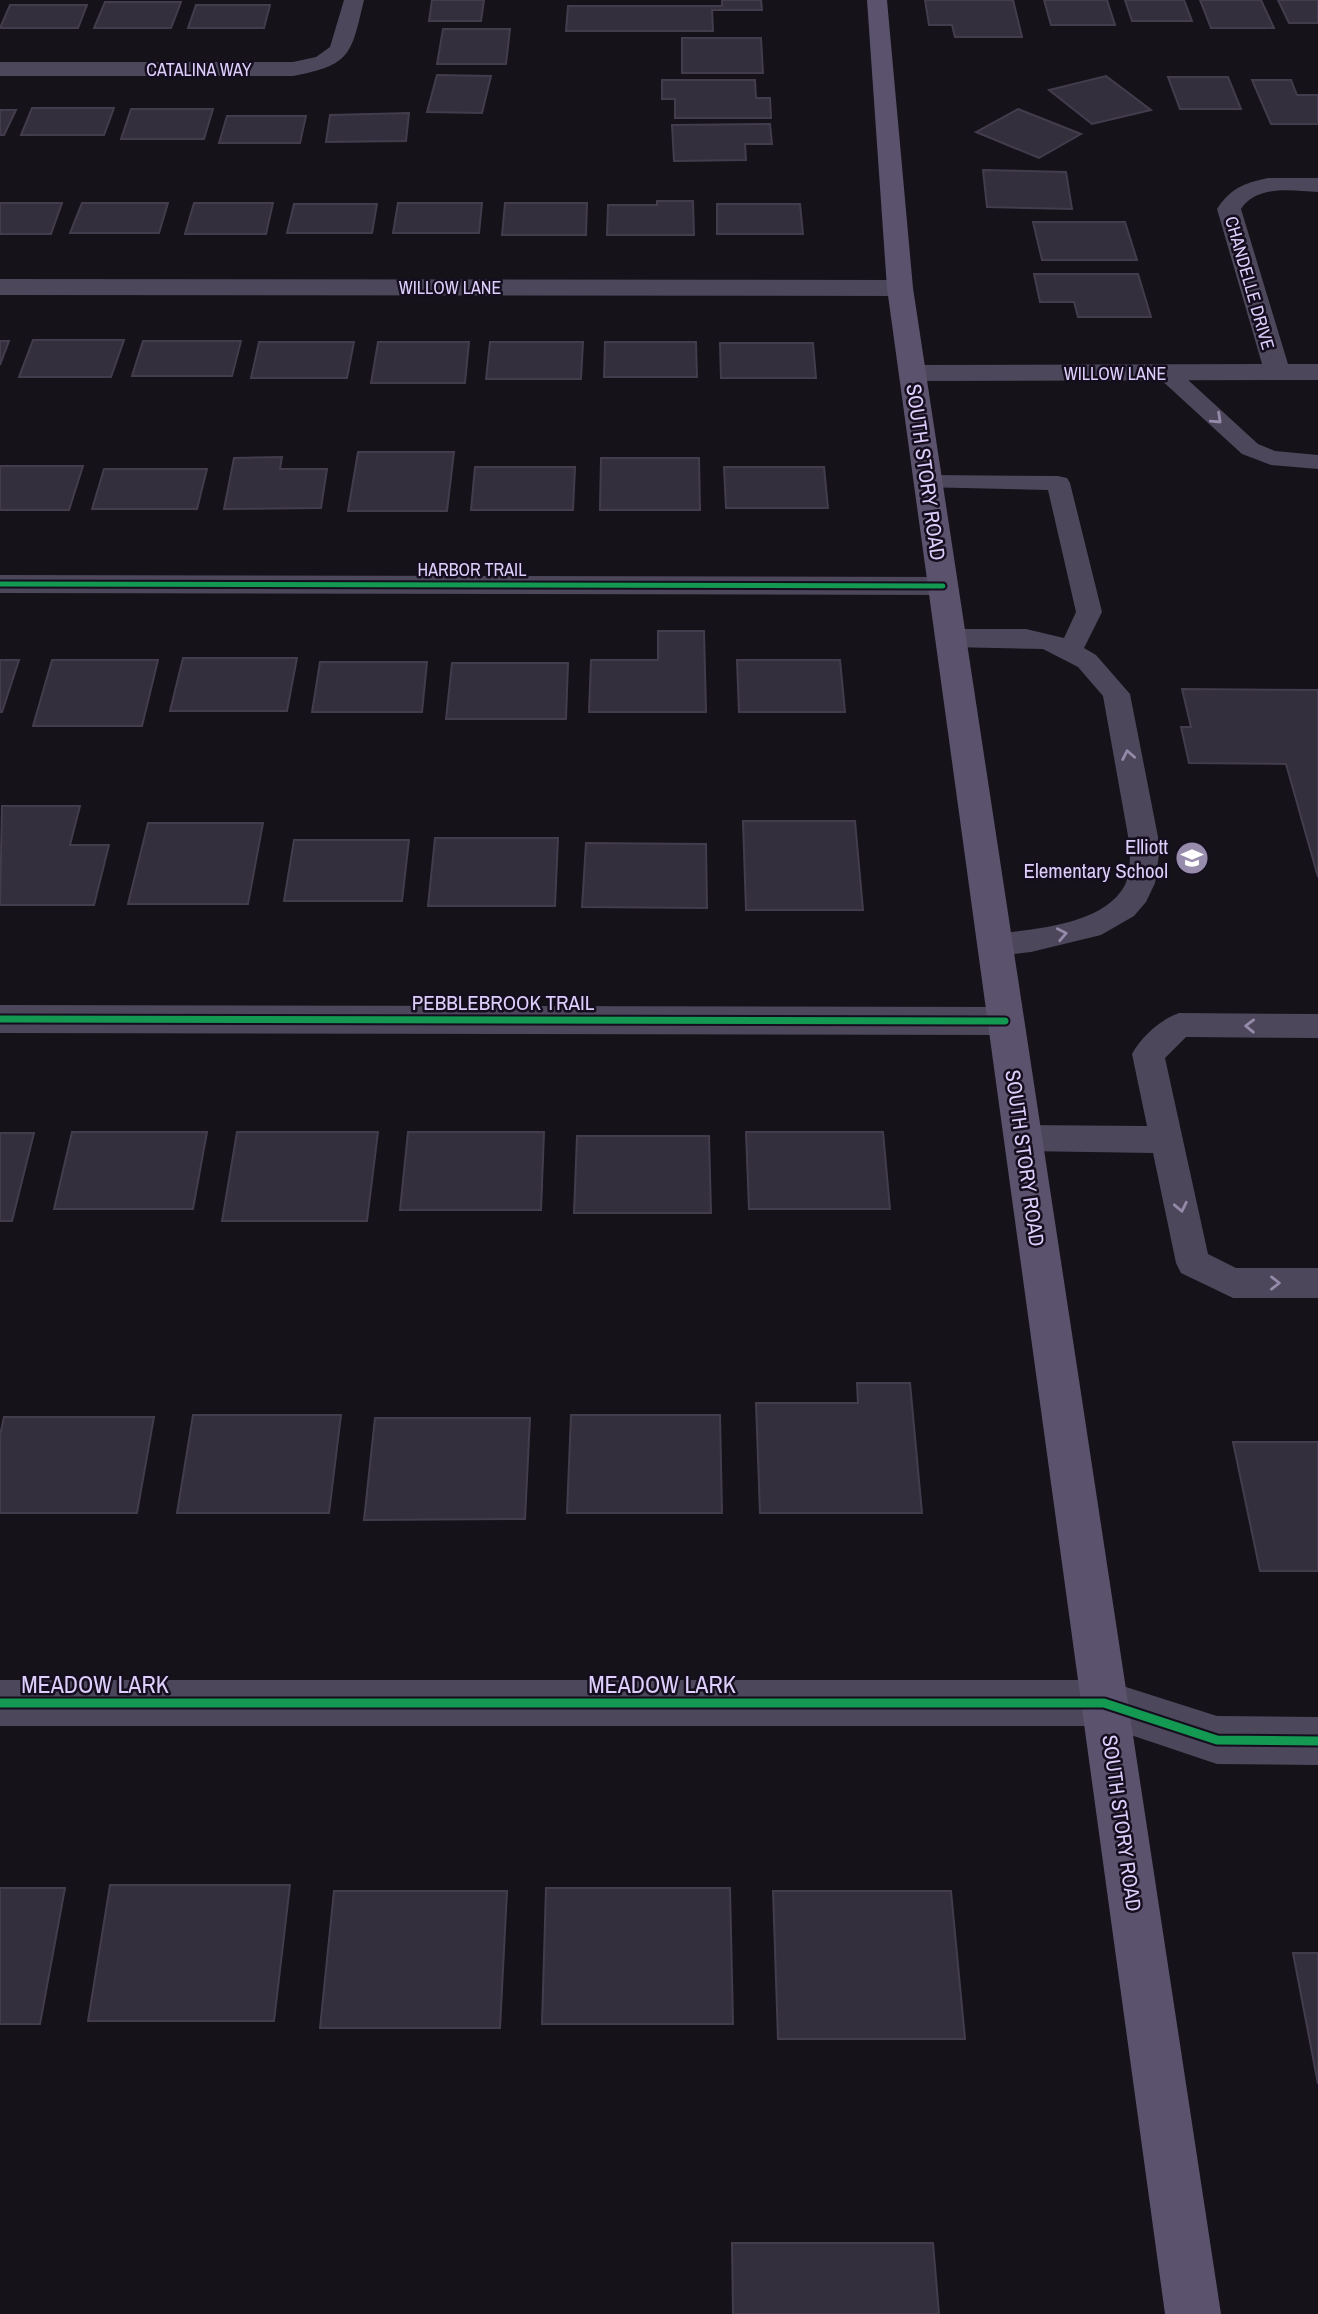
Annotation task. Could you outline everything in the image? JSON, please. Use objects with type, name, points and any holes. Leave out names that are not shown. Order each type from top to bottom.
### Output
[{"type":"main road","name":"SOUTH STORY ROAD","points":[[877,0],[900,288],[1193,2314]]},
{"type":"street","name":"CATALINA WAY","points":[[0,69],[293,69],[320,65],[334,60],[341,50],[354,0]]},
{"type":"street","name":"CHANDELLE DRIVE","points":[[1276,372],[1228,209],[1233,200],[1244,191],[1261,186],[1318,185]]},
{"type":"street","name":"WILLOW LANE","points":[[0,287],[900,288]]},
{"type":"street","name":"WILLOW LANE","points":[[912,373],[1318,372]]},
{"type":"street","name":"HARBOR TRAIL","points":[[0,584],[943,586]]},
{"type":"street","name":"PEBBLEBROOK TRAIL","points":[[0,1019],[1005,1021]]},
{"type":"street","name":"MEADOW LARK","points":[[0,1703],[1104,1703],[1217,1740],[1318,1741]]},
{"type":"lane","points":[[1167,373],[1251,449],[1271,458],[1318,462]]},
{"type":"lane","points":[[928,482],[1058,483],[1089,612],[1082,632],[1069,650]]},
{"type":"lane","points":[[950,638],[1026,638],[1049,641],[1087,661],[1116,694],[1145,847],[1144,872],[1135,895],[1111,916],[1088,928],[995,945]]},
{"type":"lane","points":[[1318,1026],[1179,1025],[1148,1054],[1193,1262],[1233,1283],[1318,1283]]},
{"type":"lane","points":[[1023,1138],[1168,1140]]},
{"type":"building","points":[[432,0],[484,0],[481,21],[429,21]]},
{"type":"building","points":[[722,0],[761,0],[762,10],[712,10],[713,31],[566,31],[568,6],[722,6]]},
{"type":"building","points":[[925,0],[1013,0],[1022,37],[955,37],[952,25],[929,25]]},
{"type":"building","points":[[1044,0],[1107,0],[1115,25],[1051,25]]},
{"type":"building","points":[[1125,0],[1184,0],[1192,21],[1132,21]]},
{"type":"building","points":[[1200,0],[1261,0],[1274,28],[1211,28]]},
{"type":"building","points":[[1278,0],[1318,0],[1318,23],[1289,23]]},
{"type":"building","points":[[105,2],[181,2],[171,28],[94,28]]},
{"type":"building","points":[[10,5],[87,5],[78,28],[0,28]]},
{"type":"building","points":[[196,5],[270,5],[264,28],[188,28]]},
{"type":"building","points":[[443,29],[510,29],[506,64],[437,64]]},
{"type":"building","points":[[682,38],[761,38],[763,73],[682,73]]},
{"type":"building","points":[[437,75],[491,76],[482,113],[427,112]]},
{"type":"building","points":[[1106,76],[1151,110],[1092,124],[1049,90]]},
{"type":"building","points":[[1168,77],[1228,77],[1241,109],[1180,109]]},
{"type":"building","points":[[662,80],[755,80],[756,98],[770,98],[771,118],[675,118],[675,99],[662,99]]},
{"type":"building","points":[[1252,80],[1291,80],[1297,95],[1318,95],[1318,124],[1271,124]]},
{"type":"building","points":[[32,108],[114,108],[104,135],[21,135]]},
{"type":"building","points":[[131,109],[213,109],[204,139],[121,139]]},
{"type":"building","points":[[1018,109],[1081,134],[1039,158],[976,132]]},
{"type":"building","points":[[0,110],[16,110],[4,135],[0,135]]},
{"type":"building","points":[[409,113],[406,141],[326,142],[330,115]]},
{"type":"building","points":[[227,116],[306,116],[300,143],[219,143]]},
{"type":"building","points":[[770,124],[772,144],[745,144],[746,160],[674,161],[672,125]]},
{"type":"building","points":[[983,170],[1066,172],[1072,209],[987,207]]},
{"type":"building","points":[[657,201],[693,201],[694,235],[607,235],[608,205],[657,205]]},
{"type":"building","points":[[0,203],[62,203],[51,234],[0,234]]},
{"type":"building","points":[[82,203],[168,203],[159,233],[70,233]]},
{"type":"building","points":[[194,203],[273,203],[266,234],[185,234]]},
{"type":"building","points":[[398,203],[482,203],[479,233],[393,233]]},
{"type":"building","points":[[505,203],[587,203],[586,235],[502,235]]},
{"type":"building","points":[[294,204],[377,204],[372,233],[287,233]]},
{"type":"building","points":[[717,204],[800,204],[803,234],[717,234]]},
{"type":"building","points":[[1033,222],[1125,222],[1137,260],[1042,260]]},
{"type":"building","points":[[1034,274],[1138,274],[1151,317],[1078,317],[1074,302],[1040,302]]},
{"type":"building","points":[[33,340],[124,340],[111,377],[19,377]]},
{"type":"building","points":[[0,341],[9,341],[0,365]]},
{"type":"building","points":[[143,341],[241,341],[232,376],[132,376]]},
{"type":"building","points":[[259,342],[354,342],[347,378],[251,378]]},
{"type":"building","points":[[378,342],[469,342],[465,383],[371,383]]},
{"type":"building","points":[[490,342],[583,342],[581,379],[486,379]]},
{"type":"building","points":[[605,342],[696,342],[697,377],[604,377]]},
{"type":"building","points":[[720,343],[813,343],[816,378],[721,378]]},
{"type":"building","points":[[358,452],[454,452],[447,511],[348,511]]},
{"type":"building","points":[[282,457],[280,469],[327,469],[321,508],[224,509],[234,458]]},
{"type":"building","points":[[601,458],[699,458],[700,510],[600,510]]},
{"type":"building","points":[[0,466],[83,466],[69,510],[0,510]]},
{"type":"building","points":[[475,467],[575,467],[573,510],[471,510]]},
{"type":"building","points":[[724,467],[824,467],[828,508],[726,508]]},
{"type":"building","points":[[104,469],[207,469],[197,509],[92,509]]},
{"type":"building","points":[[658,631],[704,631],[706,712],[589,712],[591,660],[658,660]]},
{"type":"building","points":[[183,658],[297,658],[287,711],[170,711]]},
{"type":"building","points":[[0,660],[19,660],[2,712],[0,712]]},
{"type":"building","points":[[52,660],[158,660],[142,726],[33,726]]},
{"type":"building","points":[[737,660],[840,660],[845,712],[739,712]]},
{"type":"building","points":[[320,662],[427,662],[422,712],[312,712]]},
{"type":"building","points":[[452,663],[568,663],[566,719],[446,719]]},
{"type":"building","points":[[1182,689],[1318,690],[1318,877],[1286,764],[1189,763],[1181,727],[1191,727]]},
{"type":"building","points":[[2,806],[80,806],[70,845],[109,845],[94,905],[0,905]]},
{"type":"building","points":[[743,821],[855,821],[863,910],[746,910]]},
{"type":"building","points":[[148,823],[263,823],[248,904],[128,904]]},
{"type":"building","points":[[435,838],[558,838],[555,906],[428,906]]},
{"type":"building","points":[[294,840],[409,840],[402,901],[284,901]]},
{"type":"building","points":[[586,843],[706,844],[707,908],[582,907]]},
{"type":"building","points":[[72,1132],[207,1132],[193,1209],[54,1209]]},
{"type":"building","points":[[237,1132],[378,1132],[367,1221],[222,1221]]},
{"type":"building","points":[[408,1132],[544,1132],[541,1210],[400,1210]]},
{"type":"building","points":[[746,1132],[883,1132],[890,1209],[749,1209]]},
{"type":"building","points":[[0,1133],[34,1133],[12,1221],[0,1221]]},
{"type":"building","points":[[577,1136],[709,1136],[711,1213],[574,1213]]},
{"type":"building","points":[[857,1383],[910,1383],[922,1513],[760,1513],[756,1403],[858,1403]]},
{"type":"building","points":[[193,1415],[341,1415],[329,1513],[177,1513]]},
{"type":"building","points":[[571,1415],[720,1415],[722,1513],[567,1513]]},
{"type":"building","points":[[4,1417],[154,1417],[137,1513],[0,1513],[0,1435]]},
{"type":"building","points":[[375,1418],[530,1418],[525,1519],[364,1520]]},
{"type":"building","points":[[1233,1442],[1318,1442],[1318,1571],[1260,1571]]},
{"type":"building","points":[[110,1885],[290,1885],[274,2021],[88,2021]]},
{"type":"building","points":[[0,1888],[65,1888],[40,2024],[0,2024]]},
{"type":"building","points":[[546,1888],[730,1888],[733,2024],[542,2024]]},
{"type":"building","points":[[334,1891],[507,1891],[500,2028],[320,2028]]},
{"type":"building","points":[[773,1891],[951,1891],[965,2039],[778,2039]]},
{"type":"building","points":[[1293,1953],[1318,1953],[1318,2084]]},
{"type":"building","points":[[732,2243],[933,2243],[939,2314],[733,2314]]},
{"type":"cycle path","points":[[0,584],[943,586]]},
{"type":"cycle path","points":[[0,1019],[1005,1021]]},
{"type":"cycle path","points":[[0,1703],[1104,1703],[1217,1740],[1318,1741]]},
{"type":"place","name":"Elliott Elementary School","points":[[1192,858]]}]
